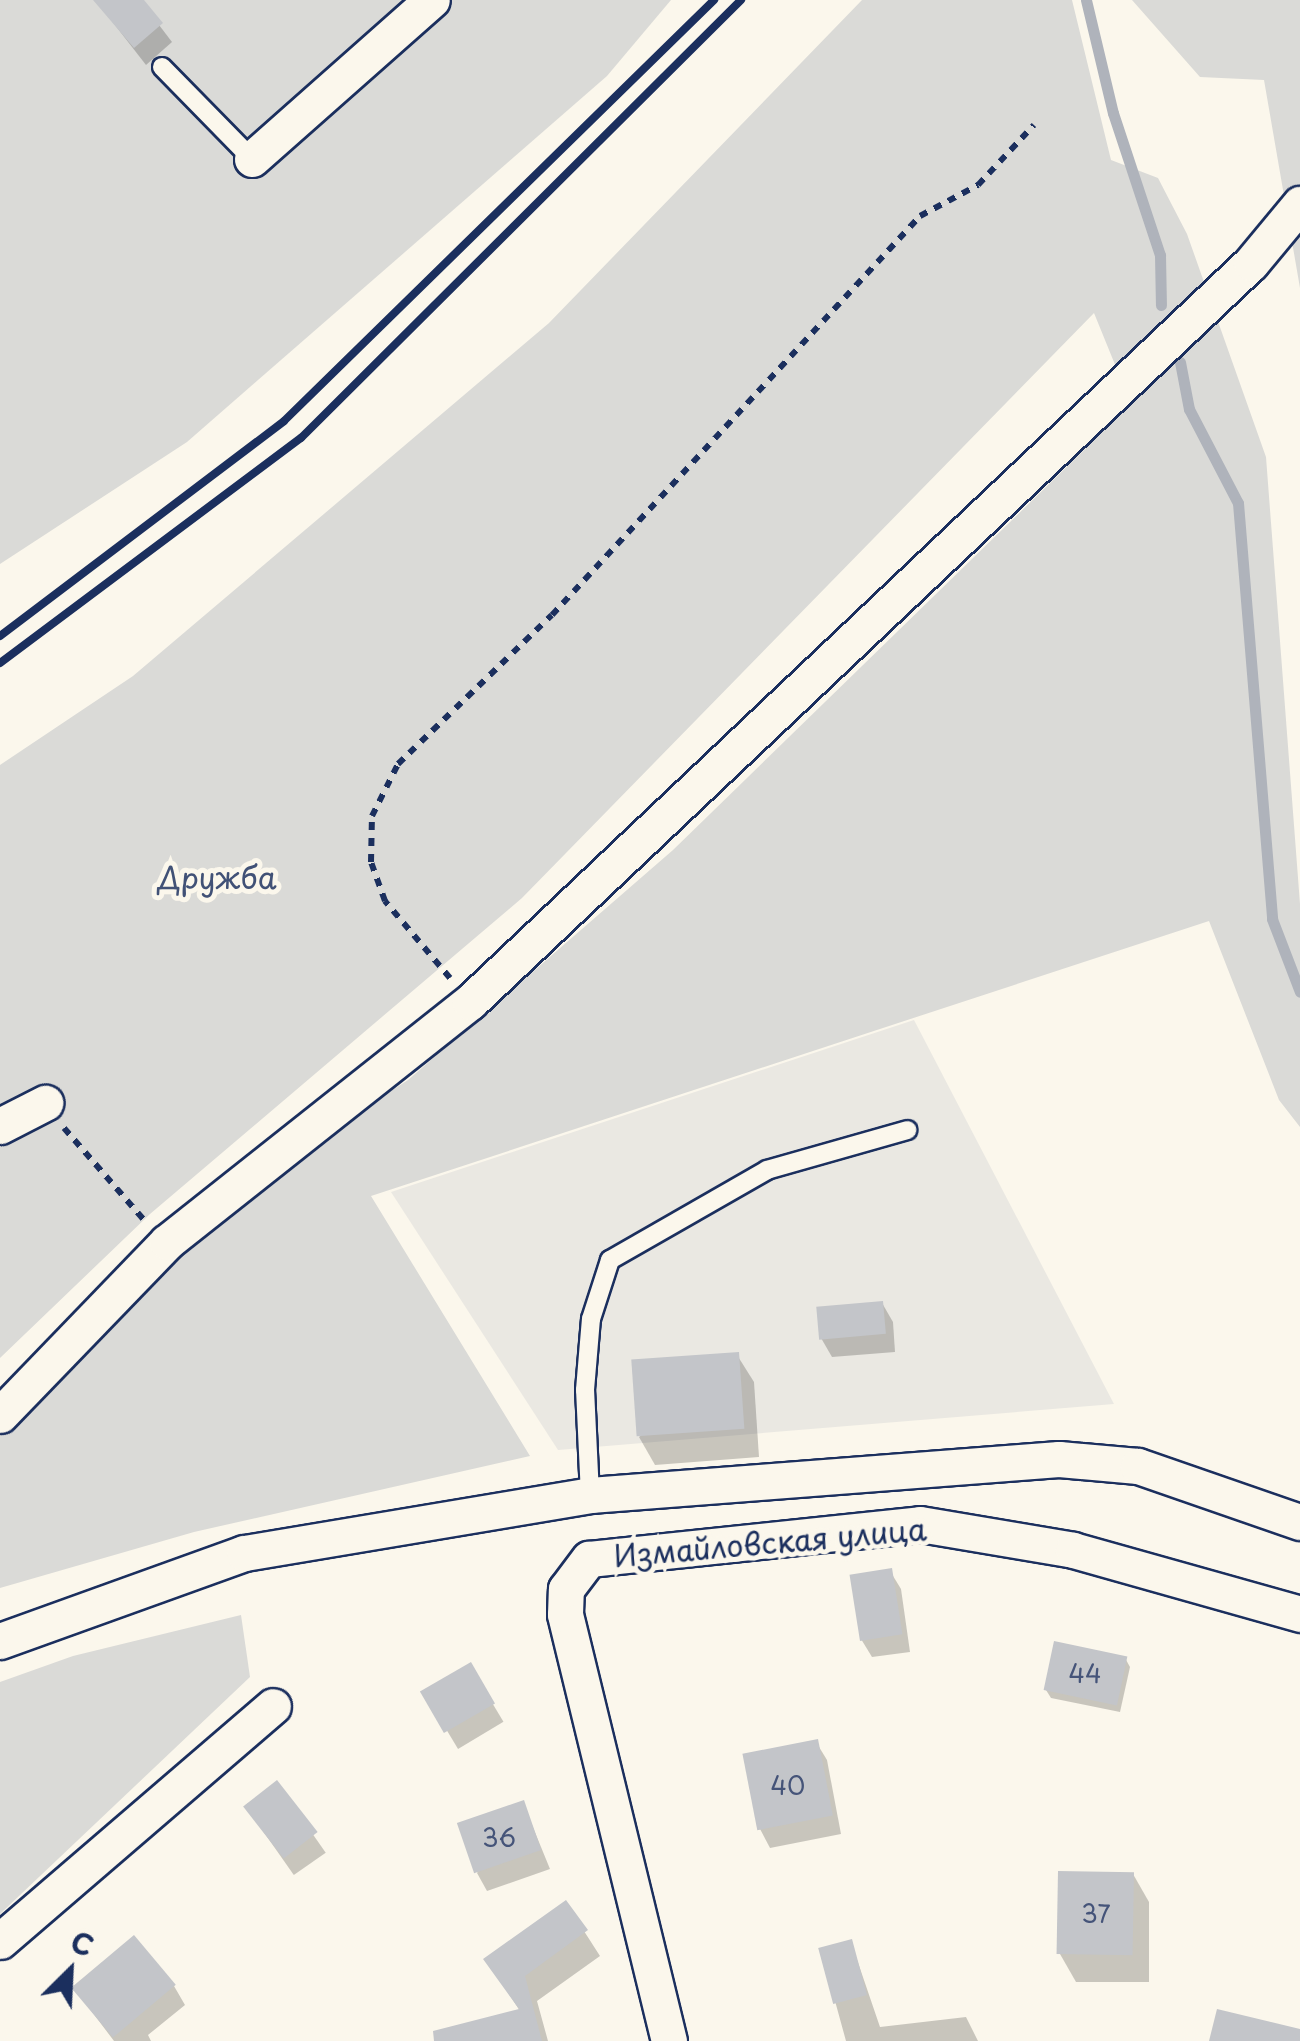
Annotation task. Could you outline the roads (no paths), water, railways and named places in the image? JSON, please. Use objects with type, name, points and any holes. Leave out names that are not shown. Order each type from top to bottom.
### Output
[{"type":"street","points":[[252,159],[432,0]]},
{"type":"street","points":[[0,1415],[167,1242],[470,1002],[1251,263],[1300,204]]},
{"type":"street","points":[[0,1126],[44,1103]]},
{"type":"street","points":[[0,1641],[244,1553],[590,1495],[1058,1459],[1138,1466],[1300,1522]]},
{"type":"street","name":"Измайловская улица","points":[[669,2041],[565,1614],[571,1578],[589,1559],[920,1524],[1073,1550],[1300,1614]]},
{"type":"street","points":[[0,1941],[273,1706]]},
{"type":"lane","points":[[162,67],[252,159]]},
{"type":"lane","points":[[590,1495],[588,1354],[610,1260],[767,1170],[906,1130]]},
{"type":"waterway","points":[[1086,0],[1113,113],[1160,255],[1161,305]]},
{"type":"waterway","points":[[1180,362],[1189,409],[1238,503],[1272,919],[1300,992]]},
{"type":"railway","points":[[0,636],[284,421],[714,0]]},
{"type":"railway","points":[[0,663],[301,438],[741,0]]},
{"type":"park label","name":"Дружба","points":[[217,877]]}]
